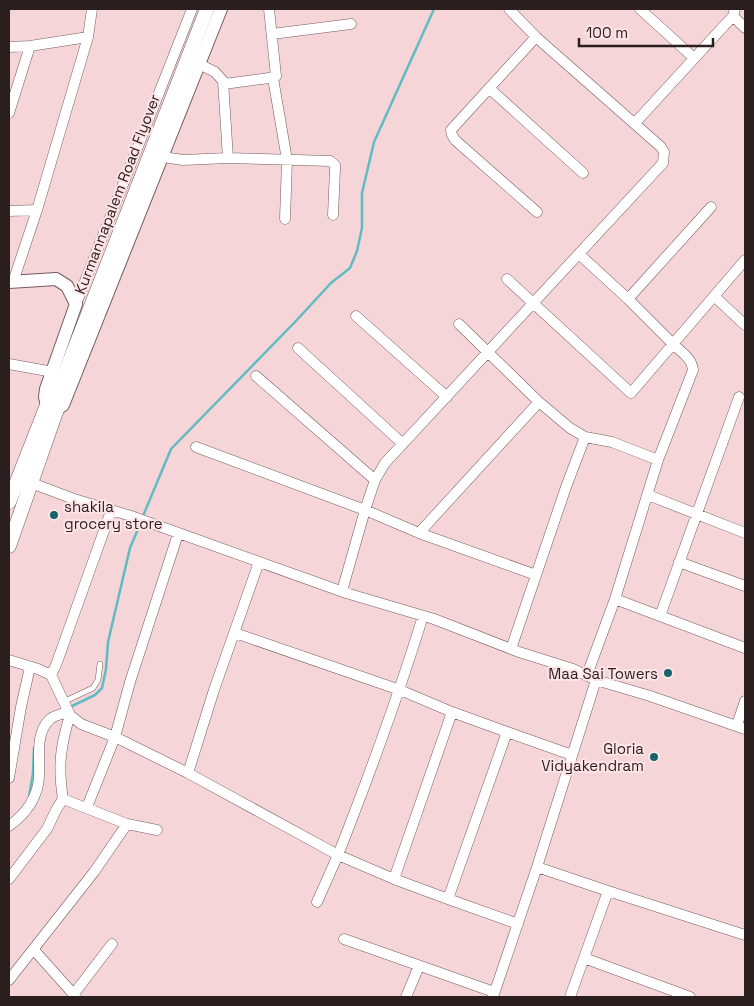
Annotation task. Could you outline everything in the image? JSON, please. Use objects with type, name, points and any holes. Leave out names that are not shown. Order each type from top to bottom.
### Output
[{"type":"main road","name":"Kurmannapalem Road Flyover","points":[[52,407],[207,9]]},
{"type":"main road","points":[[9,502],[18,478],[52,407]]},
{"type":"main road","points":[[9,546],[31,484],[52,407]]},
{"type":"street","points":[[76,304],[67,286],[56,279],[11,282],[37,210],[88,37],[92,9]]},
{"type":"street","points":[[192,9],[76,304],[46,389],[45,397],[52,407],[63,405],[221,9]]},
{"type":"street","points":[[224,84],[273,78],[277,73],[269,9]]},
{"type":"street","points":[[342,591],[375,480],[385,463],[663,163],[664,152],[661,147],[536,37],[509,9]]},
{"type":"street","points":[[640,9],[694,58]]},
{"type":"street","points":[[635,123],[734,12],[745,28]]},
{"type":"street","points":[[272,34],[351,24]]},
{"type":"street","points":[[9,47],[30,46],[88,37]]},
{"type":"street","points":[[536,37],[451,130],[455,140],[537,212]]},
{"type":"street","points":[[9,113],[11,98],[30,46]]},
{"type":"street","points":[[199,64],[216,72],[224,84],[228,158]]},
{"type":"street","points":[[273,78],[288,160],[285,219]]},
{"type":"street","points":[[489,88],[583,172]]},
{"type":"street","points":[[163,157],[182,160],[228,158],[330,161],[335,169],[332,215]]},
{"type":"street","points":[[628,299],[712,207]]},
{"type":"street","points":[[9,211],[37,210]]},
{"type":"street","points":[[344,939],[494,995],[572,755],[591,677],[658,460],[693,370],[690,359],[579,254]]},
{"type":"street","points":[[507,279],[631,393],[745,260]]},
{"type":"street","points":[[714,296],[745,325]]},
{"type":"street","points":[[356,316],[447,397]]},
{"type":"street","points":[[459,324],[539,402],[570,428],[585,437],[612,442],[658,460]]},
{"type":"street","points":[[298,348],[403,444]]},
{"type":"street","points":[[9,364],[53,372]]},
{"type":"street","points":[[256,376],[375,480]]},
{"type":"street","points":[[660,616],[739,397]]},
{"type":"street","points":[[419,533],[539,402]]},
{"type":"street","points":[[512,649],[536,574],[585,437]]},
{"type":"street","points":[[196,447],[365,510],[419,533],[536,574]]},
{"type":"street","points":[[18,478],[342,591],[423,616],[591,677],[741,727],[745,701]]},
{"type":"street","points":[[648,495],[745,533]]},
{"type":"street","points":[[51,675],[111,511]]},
{"type":"street","points":[[87,808],[115,737],[133,673],[178,534]]},
{"type":"street","points":[[188,773],[214,690],[259,562]]},
{"type":"street","points":[[679,562],[745,586]]},
{"type":"street","points":[[615,599],[745,648]]},
{"type":"street","points":[[316,902],[338,855],[368,778],[400,690],[423,616]]},
{"type":"street","points":[[235,633],[400,690],[452,712],[572,755]]},
{"type":"street","points":[[9,660],[51,675],[66,709],[81,724],[115,737],[188,773],[338,855],[394,879],[518,924]]},
{"type":"street","points":[[9,774],[30,667]]},
{"type":"street","points":[[9,879],[47,829],[63,799],[60,774],[61,744],[66,709]]},
{"type":"street","points":[[9,826],[26,810],[36,792],[39,776],[38,750],[46,724],[66,709]]},
{"type":"street","points":[[394,879],[452,712]]},
{"type":"street","points":[[448,899],[507,732]]},
{"type":"street","points":[[63,799],[127,824],[157,830]]},
{"type":"street","points":[[9,980],[94,872],[127,824]]},
{"type":"street","points":[[537,867],[745,935]]},
{"type":"street","points":[[570,997],[608,891]]},
{"type":"street","points":[[34,950],[74,996],[112,944]]},
{"type":"street","points":[[584,958],[690,997]]},
{"type":"street","points":[[406,997],[419,966]]},
{"type":"lane","points":[[66,709],[94,688],[98,680],[100,664]]},
{"type":"waterway","points":[[143,516],[171,449],[331,283],[350,268],[357,251],[362,228],[362,193],[374,142],[434,9]]},
{"type":"waterway","points":[[70,707],[95,695],[102,688],[106,669],[108,642],[130,548],[141,522]]},
{"type":"waterway","points":[[29,797],[33,773],[34,748]]},
{"type":"place","name":"shakila grocery store","points":[[54,515]]},
{"type":"place","name":"Maa Sai Towers","points":[[668,673]]},
{"type":"place","name":"Gloria Vidyakendram","points":[[654,757]]}]
